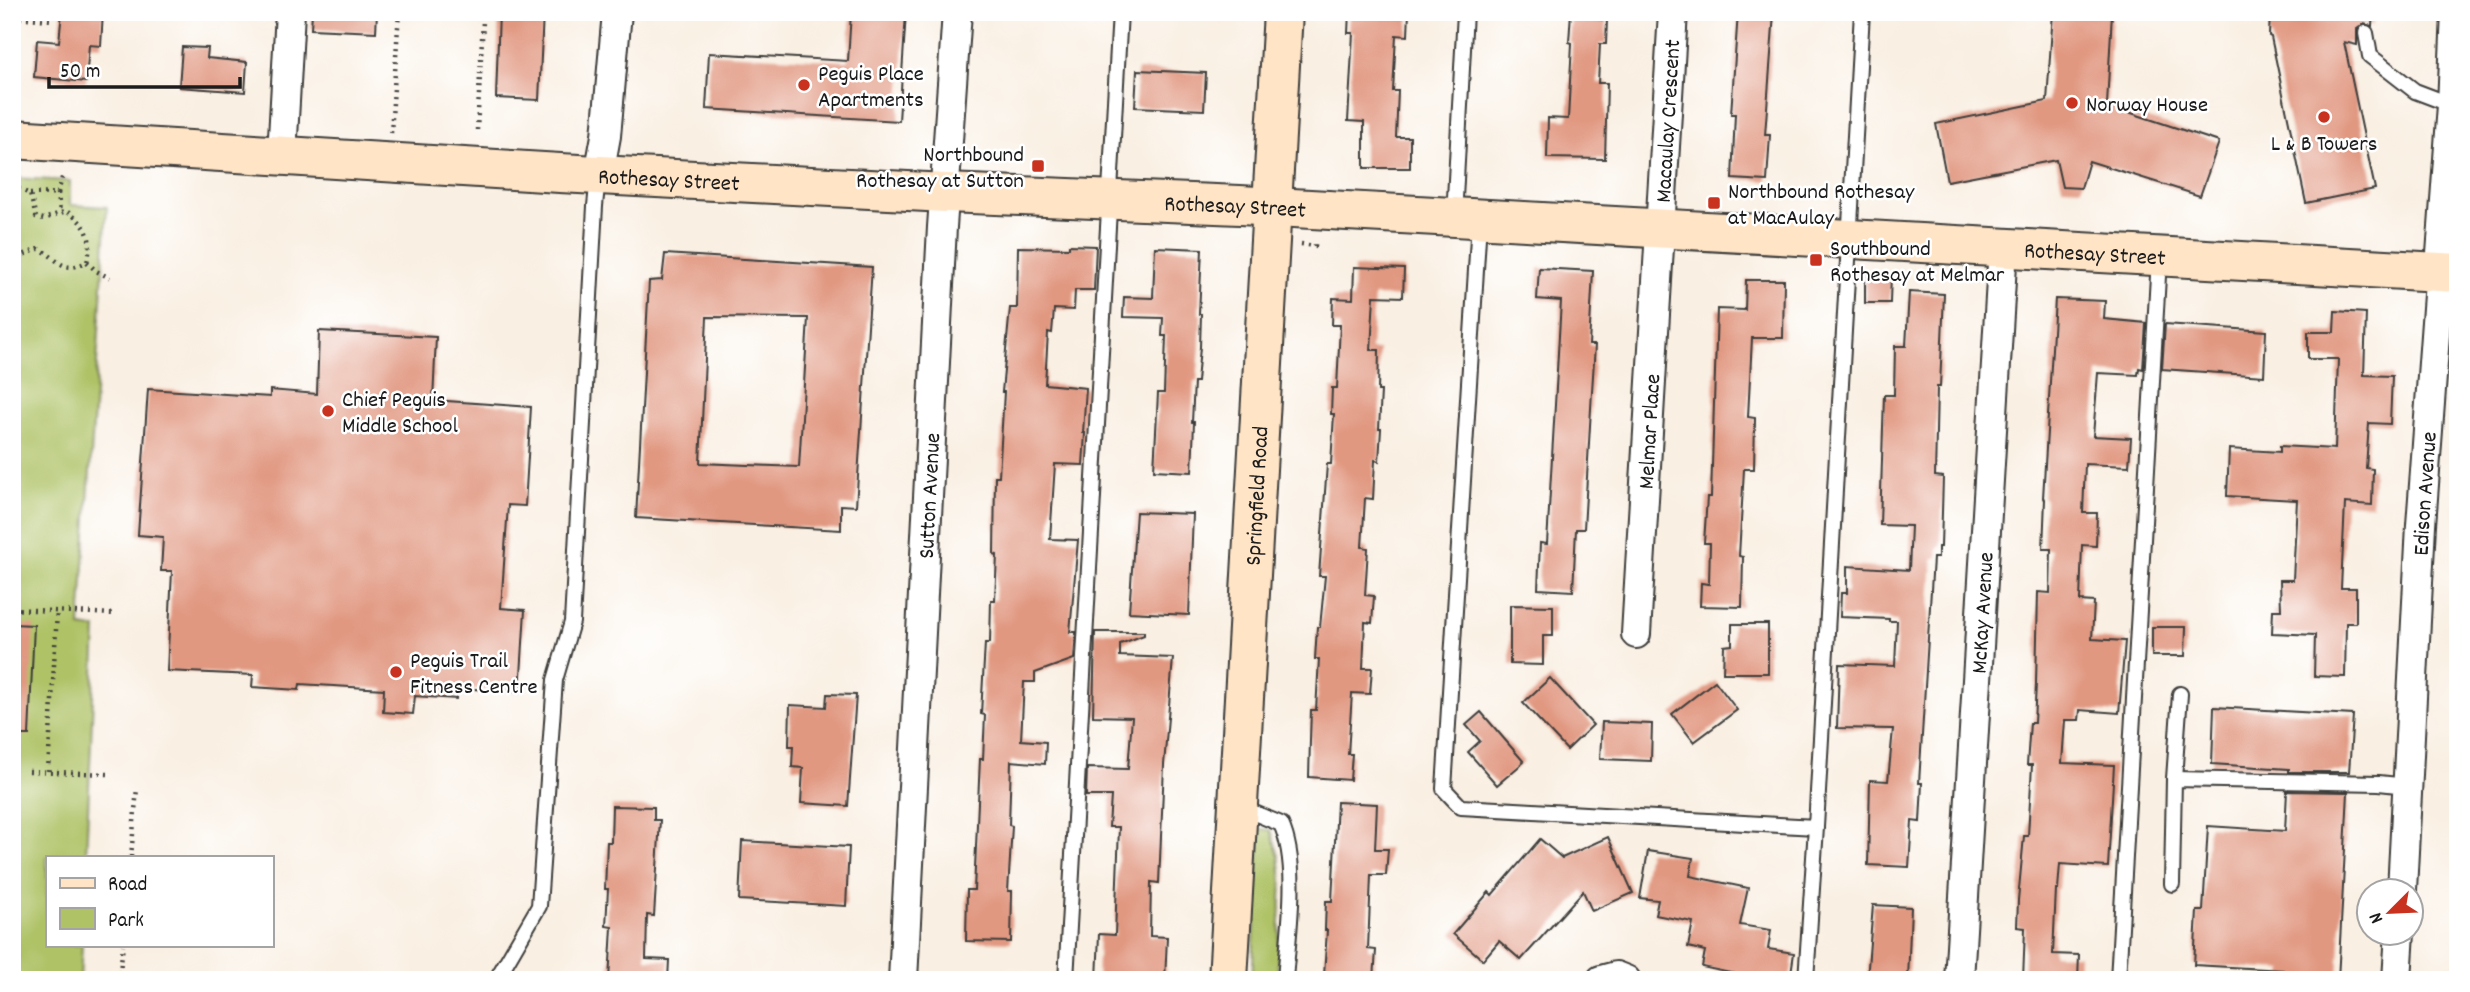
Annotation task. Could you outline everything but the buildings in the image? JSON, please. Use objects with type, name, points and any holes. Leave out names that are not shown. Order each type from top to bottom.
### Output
[{"type":"street","points":[[282,155],[290,12]]},
{"type":"street","points":[[599,174],[606,136],[617,12]]},
{"type":"street","name":"Sutton Avenue","points":[[903,980],[942,227],[957,12]]},
{"type":"street","name":"Springfield Road","points":[[1228,980],[1283,12]]},
{"type":"street","name":"Macaulay Crescent","points":[[1661,229],[1673,12]]},
{"type":"street","name":"Edison Avenue","points":[[2403,876],[2421,525],[2449,273],[2456,12]]},
{"type":"street","name":"Rothesay Street","points":[[12,139],[599,174],[946,193],[1110,198],[2449,273]]},
{"type":"street","name":"Melmar Place","points":[[1636,634],[1661,229]]},
{"type":"street","name":"McKay Avenue","points":[[1959,980],[2003,247]]},
{"type":"street","points":[[2397,980],[2399,946]]},
{"type":"street","points":[[1601,980],[1616,976],[1626,980]]},
{"type":"lane","points":[[1066,980],[1120,12]]},
{"type":"lane","points":[[1465,12],[1466,219],[1444,789],[1461,807],[1816,827]]},
{"type":"lane","points":[[1806,980],[1862,12]]},
{"type":"lane","points":[[2366,33],[2370,56],[2415,91],[2454,107]]},
{"type":"lane","points":[[496,980],[539,906],[555,680],[572,622],[594,220],[599,174]]},
{"type":"lane","points":[[2118,980],[2159,257]]},
{"type":"lane","points":[[2172,884],[2174,779],[2180,694]]},
{"type":"lane","points":[[2174,779],[2379,783],[2407,786]]},
{"type":"lane","points":[[1238,806],[1281,824],[1287,836],[1291,874],[1285,980]]},
{"type":"path","points":[[390,162],[399,12]]},
{"type":"path","points":[[477,130],[483,21],[486,12]]},
{"type":"path","points":[[13,17],[52,20]]},
{"type":"path","points":[[60,213],[58,193],[63,174]]},
{"type":"path","points":[[12,186],[30,194],[58,193]]},
{"type":"path","points":[[12,259],[39,249],[48,253],[60,265],[76,268],[87,262],[90,250],[89,233],[78,219],[66,211],[44,219],[36,217],[30,194]]},
{"type":"path","points":[[1294,243],[1315,246]]},
{"type":"path","points":[[87,262],[96,271],[110,278]]},
{"type":"path","points":[[12,609],[115,614]]},
{"type":"path","points":[[48,771],[57,612]]},
{"type":"path","points":[[29,771],[108,774]]},
{"type":"path","points":[[131,856],[137,788]]},
{"type":"path","points":[[119,980],[123,946]]},
{"type":"green space","points":[[12,178],[70,181],[70,205],[107,207],[80,627],[96,629],[86,856],[46,856],[46,946],[82,946],[80,980],[12,980]]},
{"type":"green space","points":[[1260,829],[1271,830],[1279,856],[1282,880],[1277,980],[1252,980]]},
{"type":"place","name":"Peguis Place Apartments","points":[[804,85]]},
{"type":"place","name":"Norway House","points":[[2072,103]]},
{"type":"place","name":"L & B Towers","points":[[2324,117]]},
{"type":"place","name":"Northbound Rothesay at Sutton","points":[[1038,166]]},
{"type":"place","name":"Northbound Rothesay at MacAulay","points":[[1714,203]]},
{"type":"place","name":"Southbound Rothesay at Melmar","points":[[1816,260]]},
{"type":"place","name":"Chief Peguis Middle School","points":[[328,411]]},
{"type":"place","name":"Peguis Trail Fitness Centre","points":[[396,672]]}]
